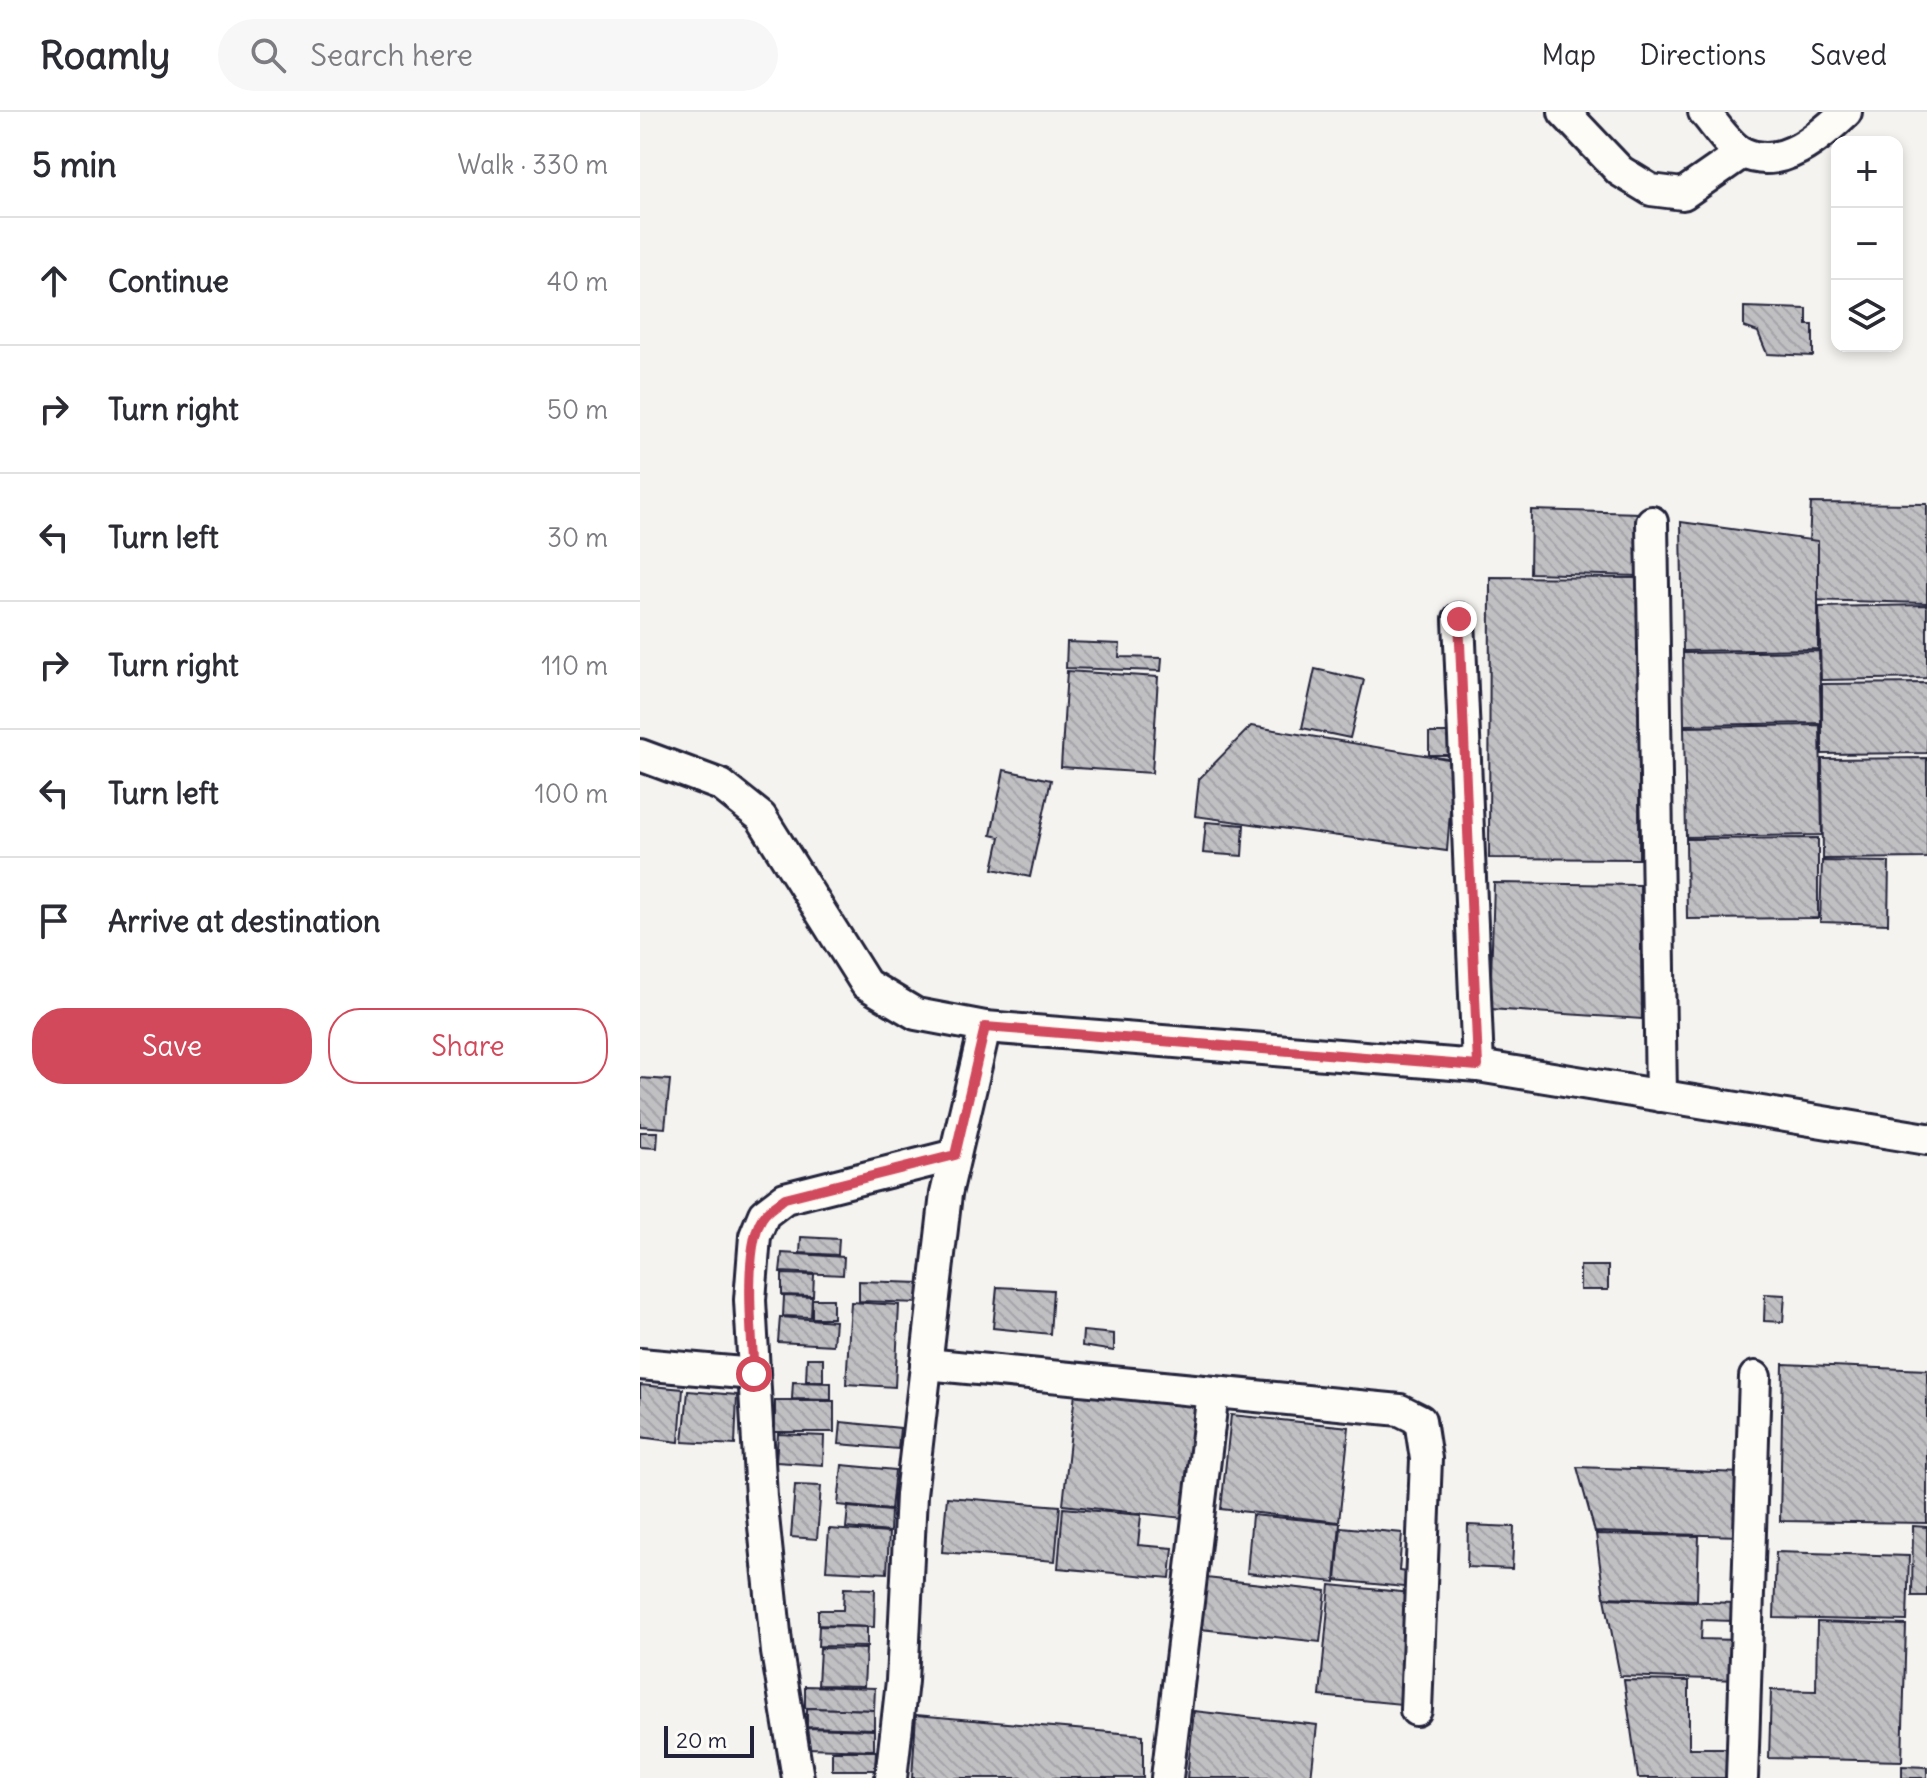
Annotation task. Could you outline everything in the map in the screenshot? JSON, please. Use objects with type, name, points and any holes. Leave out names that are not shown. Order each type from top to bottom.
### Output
[{"type":"street","points":[[1564,112],[1620,171],[1651,190],[1683,194],[1742,153]]},
{"type":"street","points":[[1704,112],[1742,153],[1780,158],[1818,138],[1846,112]]},
{"type":"street","points":[[1652,522],[1661,1096]]},
{"type":"street","points":[[1459,619],[1478,1066]]},
{"type":"street","points":[[640,755],[721,785],[761,817],[866,984],[916,1014],[985,1027],[1478,1066],[1927,1139]]},
{"type":"street","points":[[891,1778],[902,1681],[911,1495],[946,1194],[985,1027]]},
{"type":"street","points":[[798,1778],[777,1652],[761,1497],[751,1287],[755,1236],[764,1214],[785,1198],[955,1155]]},
{"type":"street","points":[[640,1364],[754,1374]]},
{"type":"street","points":[[926,1364],[1400,1410],[1420,1420],[1426,1459],[1416,1710]]},
{"type":"street","points":[[1742,1778],[1755,1377]]},
{"type":"street","points":[[1167,1778],[1213,1392]]},
{"type":"building","points":[[1744,307],[1807,309],[1807,325],[1813,325],[1813,356],[1767,354],[1758,332],[1744,327]]},
{"type":"building","points":[[1811,503],[1927,504],[1927,603],[1806,600]]},
{"type":"building","points":[[1531,510],[1641,513],[1639,576],[1530,573]]},
{"type":"building","points":[[1681,522],[1818,541],[1818,649],[1683,651]]},
{"type":"building","points":[[1490,577],[1640,578],[1639,859],[1489,858]]},
{"type":"building","points":[[1927,605],[1927,678],[1821,680],[1819,607]]},
{"type":"building","points":[[1067,642],[1120,644],[1119,657],[1162,658],[1161,671],[1066,668]]},
{"type":"building","points":[[1819,651],[1821,723],[1684,725],[1683,653]]},
{"type":"building","points":[[1315,669],[1364,680],[1350,738],[1302,728]]},
{"type":"building","points":[[1067,671],[1158,677],[1152,773],[1061,767]]},
{"type":"building","points":[[1927,683],[1927,753],[1822,754],[1822,684]]},
{"type":"building","points":[[1820,725],[1822,835],[1686,837],[1684,727]]},
{"type":"building","points":[[1251,726],[1454,760],[1447,851],[1195,816],[1199,779]]},
{"type":"building","points":[[1429,733],[1453,733],[1453,755],[1429,755]]},
{"type":"building","points":[[1927,758],[1927,858],[1823,859],[1822,759]]},
{"type":"building","points":[[1004,770],[1051,780],[1030,877],[993,869],[1000,837],[991,835]]},
{"type":"building","points":[[1206,822],[1244,825],[1242,856],[1203,853]]},
{"type":"building","points":[[1818,838],[1818,918],[1687,919],[1686,839]]},
{"type":"building","points":[[1822,861],[1889,862],[1888,924],[1820,922]]},
{"type":"building","points":[[1494,883],[1640,885],[1642,1019],[1490,1009]]},
{"type":"building","points":[[640,1078],[670,1080],[665,1128],[640,1126]]},
{"type":"building","points":[[640,1132],[658,1132],[657,1148],[640,1147]]},
{"type":"building","points":[[801,1237],[839,1239],[838,1255],[800,1253]]},
{"type":"building","points":[[782,1253],[844,1257],[843,1275],[780,1272]]},
{"type":"building","points":[[1580,1266],[1608,1266],[1608,1290],[1580,1290]]},
{"type":"building","points":[[782,1274],[814,1275],[813,1296],[782,1295]]},
{"type":"building","points":[[859,1281],[921,1283],[920,1303],[859,1301]]},
{"type":"building","points":[[997,1287],[1053,1290],[1050,1334],[993,1328]]},
{"type":"building","points":[[1765,1294],[1785,1295],[1783,1322],[1764,1321]]},
{"type":"building","points":[[784,1296],[812,1297],[811,1317],[783,1316]]},
{"type":"building","points":[[812,1299],[833,1299],[833,1318],[812,1318]]},
{"type":"building","points":[[851,1302],[899,1305],[895,1387],[846,1384]]},
{"type":"building","points":[[780,1317],[835,1321],[833,1345],[778,1342]]},
{"type":"building","points":[[1083,1331],[1114,1334],[1114,1351],[1082,1346]]},
{"type":"building","points":[[807,1358],[823,1358],[823,1381],[806,1381]]},
{"type":"building","points":[[1783,1364],[1927,1370],[1927,1523],[1780,1521]]},
{"type":"building","points":[[793,1382],[831,1383],[831,1400],[792,1399]]},
{"type":"building","points":[[640,1385],[683,1389],[679,1442],[640,1437]]},
{"type":"building","points":[[688,1391],[737,1395],[735,1445],[683,1442]]},
{"type":"building","points":[[1075,1393],[1195,1406],[1183,1518],[1063,1505]]},
{"type":"building","points":[[775,1401],[834,1401],[834,1432],[775,1432]]},
{"type":"building","points":[[1231,1415],[1349,1427],[1339,1522],[1221,1509]]},
{"type":"building","points":[[841,1422],[900,1428],[898,1449],[839,1444]]},
{"type":"building","points":[[778,1434],[824,1436],[823,1465],[776,1462]]},
{"type":"building","points":[[842,1465],[895,1470],[891,1510],[838,1505]]},
{"type":"building","points":[[1577,1467],[1742,1473],[1740,1536],[1595,1532]]},
{"type":"building","points":[[795,1485],[821,1486],[817,1539],[791,1537]]},
{"type":"building","points":[[947,1497],[1060,1506],[1055,1561],[942,1552]]},
{"type":"building","points":[[848,1507],[891,1511],[890,1532],[846,1528]]},
{"type":"building","points":[[1063,1508],[1141,1515],[1138,1545],[1173,1548],[1170,1578],[1058,1568]]},
{"type":"building","points":[[1252,1515],[1340,1523],[1335,1582],[1247,1573]]},
{"type":"building","points":[[1468,1525],[1514,1527],[1512,1569],[1467,1567]]},
{"type":"building","points":[[1913,1526],[1927,1527],[1927,1596],[1912,1596]]},
{"type":"building","points":[[1341,1527],[1402,1533],[1399,1571],[1415,1573],[1413,1588],[1336,1580]]},
{"type":"building","points":[[829,1529],[889,1533],[887,1573],[826,1570]]},
{"type":"building","points":[[1596,1534],[1699,1536],[1697,1600],[1604,1597]]},
{"type":"building","points":[[1776,1552],[1909,1556],[1907,1621],[1774,1618]]},
{"type":"building","points":[[1206,1578],[1326,1591],[1320,1642],[1201,1629]]},
{"type":"building","points":[[1330,1585],[1411,1593],[1401,1704],[1320,1696]]},
{"type":"building","points":[[844,1588],[875,1589],[874,1627],[818,1625],[818,1610],[843,1610]]},
{"type":"building","points":[[1605,1598],[1733,1603],[1733,1621],[1702,1620],[1701,1639],[1738,1640],[1738,1680],[1620,1676]]},
{"type":"building","points":[[1817,1622],[1906,1625],[1902,1761],[1769,1758],[1771,1690],[1816,1691]]},
{"type":"building","points":[[819,1626],[867,1627],[867,1647],[818,1646]]},
{"type":"building","points":[[820,1648],[866,1649],[864,1686],[818,1685]]},
{"type":"building","points":[[1624,1680],[1689,1681],[1689,1748],[1728,1748],[1728,1778],[1638,1778]]},
{"type":"building","points":[[805,1686],[875,1688],[874,1710],[805,1708]]},
{"type":"building","points":[[807,1708],[874,1710],[874,1729],[807,1727]]},
{"type":"building","points":[[1194,1711],[1317,1725],[1311,1778],[1187,1778]]},
{"type":"building","points":[[916,1715],[1143,1735],[1143,1778],[912,1778]]},
{"type":"building","points":[[806,1728],[874,1730],[874,1750],[806,1748]]},
{"type":"building","points":[[832,1751],[876,1751],[875,1770],[832,1770]]},
{"type":"building","points":[[1902,1766],[1927,1767],[1927,1778],[1902,1778]]},
{"type":"route","points":[[754,1374],[750,1300],[755,1236],[764,1214],[785,1198],[955,1155],[985,1027],[1478,1066],[1459,619]]}]
